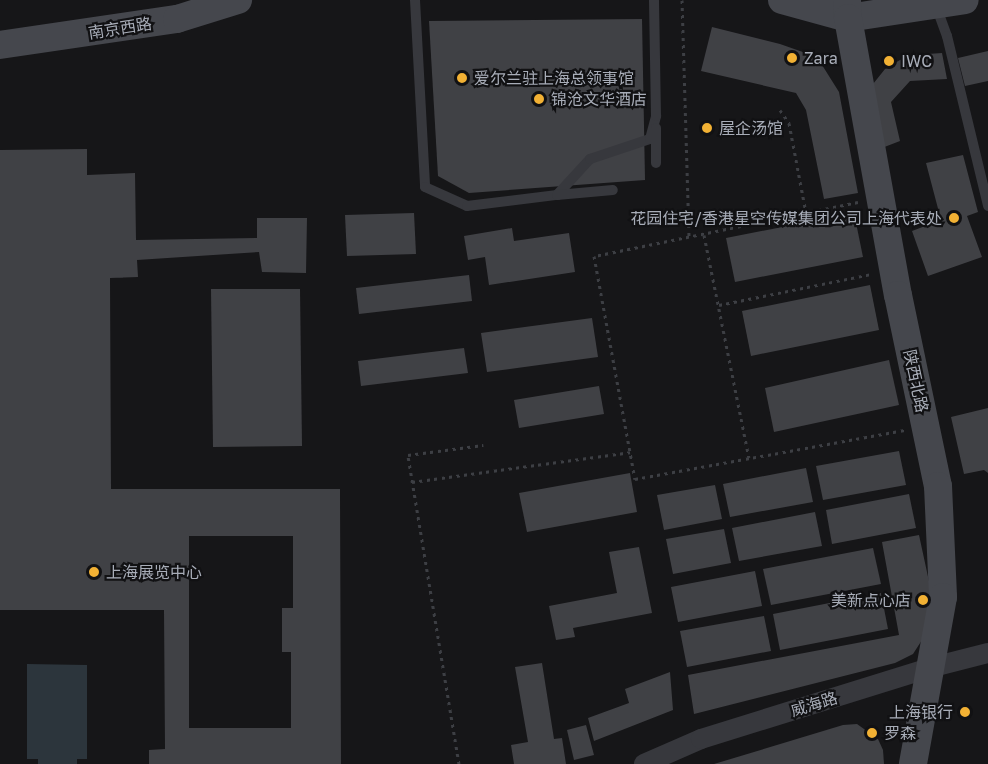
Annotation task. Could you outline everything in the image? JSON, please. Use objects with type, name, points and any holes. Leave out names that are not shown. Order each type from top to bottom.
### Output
[{"type":"main road","name":"南京西路","points":[[0,45],[177,19],[238,0]]},
{"type":"main road","points":[[782,0],[848,9],[965,0]]},
{"type":"main road","name":"陕西北路","points":[[848,9],[893,269],[938,486],[943,597],[913,764]]},
{"type":"street","name":"威海路","points":[[644,764],[701,739],[929,668],[988,653]]},
{"type":"lane","points":[[415,0],[425,187],[467,206],[613,190]]},
{"type":"lane","points":[[654,0],[656,163]]},
{"type":"lane","points":[[935,4],[947,36],[988,206]]},
{"type":"lane","points":[[557,195],[590,159],[650,138],[656,116]]},
{"type":"path","points":[[682,0],[689,238]]},
{"type":"path","points":[[780,110],[789,123],[806,213]]},
{"type":"path","points":[[880,197],[594,256],[635,479],[926,426]]},
{"type":"path","points":[[704,235],[749,458]]},
{"type":"path","points":[[718,305],[893,269]]},
{"type":"path","points":[[459,764],[408,455],[483,445]]},
{"type":"path","points":[[412,482],[630,452]]},
{"type":"shaded area","points":[[27,664],[87,665],[87,759],[77,759],[77,764],[38,764],[38,759],[27,759]]},
{"type":"building","name":"锦沧文华酒店","points":[[642,19],[645,180],[469,193],[438,176],[429,21]]},
{"type":"building","points":[[712,27],[780,44],[817,57],[839,92],[858,193],[824,199],[806,110],[796,93],[701,71]]},
{"type":"building","points":[[988,51],[988,81],[965,86],[958,58]]},
{"type":"building","points":[[942,53],[947,79],[910,81],[891,102],[900,141],[874,151],[873,84],[885,69],[900,60],[913,55]]},
{"type":"building","points":[[87,149],[87,175],[135,173],[136,240],[257,238],[257,218],[307,218],[306,273],[262,272],[259,252],[137,260],[138,277],[110,278],[111,489],[340,489],[341,764],[149,764],[149,750],[165,749],[164,610],[0,610],[0,150]],"holes":[[[189,536],[293,536],[293,608],[282,608],[282,652],[291,652],[291,728],[189,728]]]},
{"type":"building","name":"花园住宅/香港星空传媒集团公司上海代表处","points":[[963,155],[978,212],[967,216],[982,257],[928,276],[912,231],[941,220],[926,163]]},
{"type":"building","points":[[414,213],[416,254],[347,256],[345,215]]},
{"type":"building","points":[[854,213],[863,257],[735,282],[726,238]]},
{"type":"building","points":[[512,228],[514,241],[569,233],[575,272],[489,285],[485,257],[468,260],[464,236]]},
{"type":"building","points":[[469,275],[472,301],[359,314],[356,288]]},
{"type":"building","points":[[870,285],[879,330],[751,356],[742,311]]},
{"type":"building","points":[[211,289],[300,289],[302,446],[213,447]]},
{"type":"building","points":[[592,318],[598,357],[487,372],[481,333]]},
{"type":"building","points":[[464,348],[468,373],[361,386],[358,361]]},
{"type":"building","points":[[889,360],[899,405],[774,432],[765,388]]},
{"type":"building","points":[[599,386],[604,414],[519,428],[514,400]]},
{"type":"building","points":[[988,408],[988,473],[984,470],[964,474],[951,417]]},
{"type":"building","points":[[899,451],[906,485],[823,500],[816,466]]},
{"type":"building","points":[[806,468],[813,502],[730,517],[723,484]]},
{"type":"building","points":[[630,473],[637,512],[527,532],[519,493]]},
{"type":"building","points":[[715,485],[722,519],[664,530],[657,495]]},
{"type":"building","points":[[909,494],[916,528],[832,544],[826,510]]},
{"type":"building","points":[[815,512],[822,546],[739,561],[732,528]]},
{"type":"building","points":[[724,529],[731,563],[673,574],[666,539]]},
{"type":"building","points":[[919,535],[930,586],[930,611],[922,640],[913,654],[895,663],[694,714],[688,675],[899,635],[882,542]]},
{"type":"building","points":[[639,547],[652,613],[573,628],[575,637],[556,640],[549,606],[617,593],[609,552]]},
{"type":"building","points":[[873,548],[881,584],[771,605],[763,569]]},
{"type":"building","points":[[755,571],[762,606],[678,622],[671,587]]},
{"type":"building","points":[[881,593],[888,629],[780,650],[773,614]]},
{"type":"building","points":[[764,616],[771,651],[687,667],[680,631]]},
{"type":"building","points":[[542,663],[554,739],[562,738],[566,764],[514,764],[511,745],[528,742],[515,667]]},
{"type":"building","points":[[670,672],[673,710],[594,741],[588,718],[629,703],[625,689]]},
{"type":"building","points":[[857,724],[878,739],[883,750],[884,764],[714,764],[843,725]]},
{"type":"building","points":[[586,725],[594,755],[574,760],[567,730]]},
{"type":"place","name":"Zara","points":[[792,58]]},
{"type":"place","name":"IWC","points":[[889,61]]},
{"type":"place","name":"爱尔兰驻上海总领事馆","points":[[462,78]]},
{"type":"place","name":"锦沧文华酒店","points":[[539,99]]},
{"type":"place","name":"屋企汤馆","points":[[707,128]]},
{"type":"place","name":"花园住宅/香港星空传媒集团公司上海代表处","points":[[954,218]]},
{"type":"place","name":"上海展览中心","points":[[94,572]]},
{"type":"place","name":"美新点心店","points":[[923,600]]},
{"type":"place","name":"上海银行","points":[[965,712]]},
{"type":"place","name":"罗森","points":[[872,733]]}]
